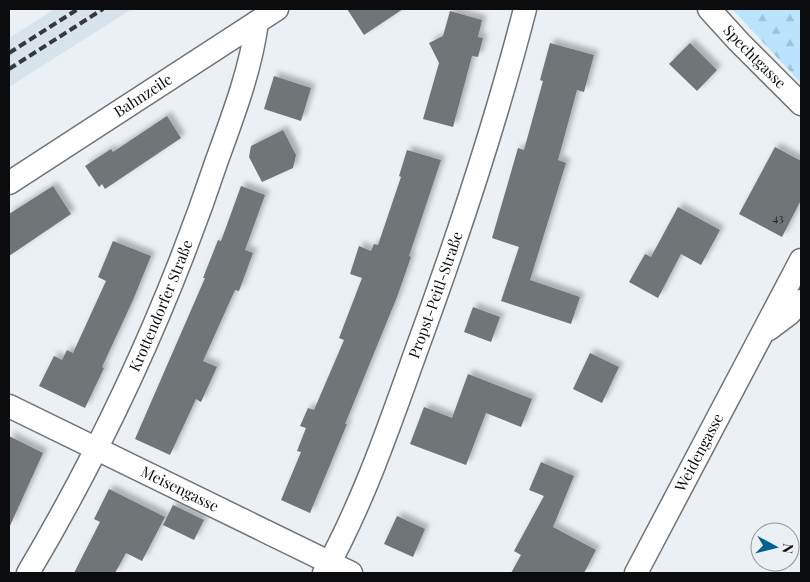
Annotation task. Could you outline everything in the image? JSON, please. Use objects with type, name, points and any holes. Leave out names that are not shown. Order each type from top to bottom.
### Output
[{"type":"street","name":"Bahnzeile","points":[[9,183],[277,9]]},
{"type":"street","name":"Propst-Peitl-Straße","points":[[327,568],[365,484],[403,389],[442,282],[500,104],[525,9]]},
{"type":"street","name":"Spechtgasse","points":[[709,9],[801,104]]},
{"type":"street","name":"Krottendorfer Straße","points":[[28,573],[97,449],[140,356],[180,262],[205,198],[234,110],[254,43],[257,22]]},
{"type":"street","name":"Weidengasse","points":[[636,573],[801,260]]},
{"type":"street","name":"Weidengasse","points":[[764,333],[789,314],[801,300]]},
{"type":"street","name":"Meisengasse","points":[[9,406],[97,449],[327,568],[351,573]]},
{"type":"shaded area","points":[[55,9],[132,9],[9,87],[9,38]]},
{"type":"green space","points":[[732,9],[801,9],[801,83]]},
{"type":"building","points":[[347,9],[403,9],[364,35]]},
{"type":"building","points":[[450,11],[482,20],[478,37],[483,38],[478,57],[472,56],[453,127],[423,119],[439,63],[429,43],[443,36]]},
{"type":"building","points":[[550,43],[594,55],[584,92],[577,90],[558,160],[566,163],[530,280],[580,297],[571,324],[501,301],[519,247],[492,238],[518,148],[524,150],[543,81],[540,80]]},
{"type":"building","points":[[690,43],[717,70],[697,91],[669,64]]},
{"type":"building","points":[[274,76],[311,88],[301,121],[264,109]]},
{"type":"building","points":[[167,116],[181,138],[105,189],[102,184],[99,187],[85,166],[111,149],[113,152]]},
{"type":"building","points":[[283,130],[296,155],[293,168],[262,182],[249,157],[251,146]]},
{"type":"building","points":[[775,147],[801,161],[801,200],[782,237],[739,214]]},
{"type":"building","points":[[407,150],[441,160],[397,297],[310,513],[281,500],[301,452],[297,451],[306,428],[300,426],[308,408],[314,410],[344,340],[339,338],[362,278],[350,274],[359,246],[371,251],[374,244],[378,245],[401,177],[399,176]]},
{"type":"building","points":[[53,186],[71,214],[9,256],[9,214]]},
{"type":"building","points":[[241,186],[265,195],[245,250],[253,253],[239,291],[235,290],[203,361],[217,367],[201,402],[196,399],[170,455],[135,439],[205,278],[203,278],[218,240],[221,241]]},
{"type":"building","points":[[678,207],[720,230],[701,265],[681,254],[658,298],[629,282],[645,254],[651,257]]},
{"type":"building","points":[[113,241],[151,256],[85,408],[39,386],[54,356],[62,360],[67,350],[73,353],[106,281],[98,277]]},
{"type":"building","points":[[473,307],[500,317],[491,342],[464,332]]},
{"type":"building","points":[[590,353],[619,367],[602,403],[573,389]]},
{"type":"building","points":[[468,374],[532,399],[521,427],[486,413],[466,465],[410,444],[424,407],[452,418]]},
{"type":"building","points":[[9,436],[43,453],[9,528]]},
{"type":"building","points":[[541,462],[574,476],[553,527],[596,550],[584,573],[511,573],[521,555],[514,551],[544,496],[529,490]]},
{"type":"building","points":[[109,489],[165,517],[142,561],[126,553],[115,573],[74,573],[100,522],[94,519]]},
{"type":"building","points":[[173,505],[204,520],[194,540],[163,525]]},
{"type":"building","points":[[397,516],[425,529],[413,557],[384,544]]},
{"type":"railway","points":[[9,53],[78,9]]},
{"type":"railway","points":[[9,69],[103,9]]}]
